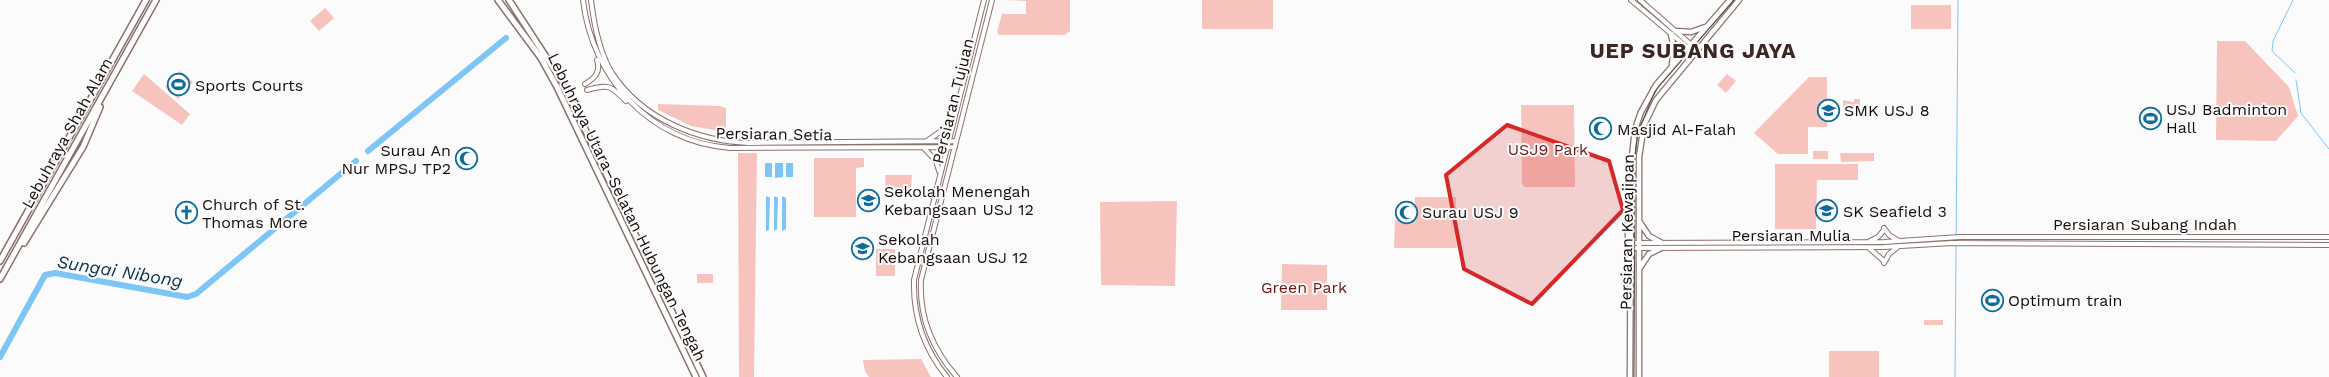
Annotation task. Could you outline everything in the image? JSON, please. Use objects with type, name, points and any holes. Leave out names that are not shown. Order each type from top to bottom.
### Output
[{"type":"highway","name":"Lebuhraya Shah Alam","points":[[0,261],[146,0]]},
{"type":"highway","name":"Lebuhraya Shah Alam","points":[[0,279],[156,0]]},
{"type":"highway","name":"Lebuhraya Utara–Selatan Hubungan Tengah","points":[[498,0],[541,58],[557,87],[696,377]]},
{"type":"highway","name":"Lebuhraya Utara–Selatan Hubungan Tengah","points":[[509,0],[563,83],[703,377]]},
{"type":"main road","name":"Persiaran Setia","points":[[584,0],[585,16],[594,49],[604,70],[617,88],[646,116],[674,134],[708,146],[730,148],[955,147]]},
{"type":"main road","name":"Persiaran Setia","points":[[591,0],[597,37],[611,72],[637,101],[662,119],[688,132],[719,141],[956,141]]},
{"type":"main road","name":"Persiaran Tujuan","points":[[946,377],[924,339],[914,309],[914,280],[984,0]]},
{"type":"main road","name":"Persiaran Tujuan","points":[[957,377],[931,336],[922,308],[922,280],[992,0]]},
{"type":"main road","points":[[1630,0],[1695,52]]},
{"type":"main road","points":[[1640,0],[1673,33],[1674,49],[1671,68]]},
{"type":"main road","name":"Persiaran Kewajipan","points":[[1630,377],[1632,145],[1635,129],[1649,94],[1730,0]]},
{"type":"main road","name":"Persiaran Kewajipan","points":[[1639,377],[1639,157],[1644,125],[1662,90],[1739,0]]},
{"type":"main road","points":[[585,16],[589,40],[599,63],[596,76],[586,84]]},
{"type":"main road","points":[[1673,33],[1691,32],[1707,25]]},
{"type":"main road","points":[[587,90],[602,85],[608,86],[646,116]]},
{"type":"main road","points":[[927,141],[946,127],[954,117]]},
{"type":"main road","points":[[803,142],[806,148]]},
{"type":"main road","points":[[923,147],[936,161],[939,178]]},
{"type":"main road","name":"Persiaran Kewajipan","points":[[1630,300],[1627,237],[1631,197]]},
{"type":"main road","points":[[1638,220],[1649,236],[1662,245],[1650,254],[1638,272]]},
{"type":"main road","points":[[1866,242],[1878,237],[1884,229],[1899,244],[1884,262],[1868,247]]},
{"type":"main road","name":"Persiaran Subang Indah","points":[[1899,244],[1952,237],[2329,237]]},
{"type":"main road","name":"Persiaran Mulia","points":[[1662,245],[1772,242],[1899,244]]},
{"type":"main road","name":"Persiaran Mulia","points":[[1631,245],[1868,247],[1899,244],[1952,243]]},
{"type":"main road","name":"Persiaran Subang Indah","points":[[1952,243],[2329,245]]},
{"type":"main road","points":[[924,339],[926,336],[931,336]]},
{"type":"highlighted area","points":[[1507,125],[1609,161],[1623,210],[1532,304],[1464,269],[1446,175]]},
{"type":"green space","points":[[1006,0],[1070,0],[1070,31],[1065,35],[999,35],[997,32],[1002,14],[1026,14],[1026,1]]},
{"type":"green space","points":[[1202,0],[1273,0],[1273,29],[1202,29]]},
{"type":"green space","points":[[1911,5],[1951,5],[1951,29],[1911,29]]},
{"type":"green space","points":[[325,8],[334,18],[319,31],[310,21]]},
{"type":"green space","points":[[2217,41],[2245,41],[2289,87],[2298,116],[2276,141],[2216,140]]},
{"type":"green space","name":"Sports Courts","points":[[180,71],[193,82],[178,99],[165,87]]},
{"type":"green space","points":[[144,74],[190,114],[182,125],[132,91]]},
{"type":"green space","points":[[1727,74],[1736,81],[1726,93],[1717,85]]},
{"type":"green space","points":[[1809,77],[1827,77],[1827,127],[1808,127],[1808,154],[1778,154],[1754,133]]},
{"type":"green space","points":[[1854,99],[1860,99],[1860,110],[1843,110],[1843,100],[1854,102]]},
{"type":"green space","points":[[658,104],[720,106],[726,108],[726,132],[691,126],[658,110]]},
{"type":"green space","name":"USJ9 Park","points":[[1521,105],[1574,105],[1575,187],[1525,187],[1522,184]]},
{"type":"green space","points":[[1813,151],[1828,151],[1828,159],[1813,159]]},
{"type":"green space","points":[[738,153],[757,153],[754,377],[739,377]]},
{"type":"green space","points":[[1840,153],[1874,153],[1874,161],[1841,162]]},
{"type":"green space","points":[[814,158],[864,158],[864,167],[856,168],[856,217],[814,217]]},
{"type":"green space","points":[[1775,164],[1858,164],[1858,180],[1817,180],[1816,229],[1775,229]]},
{"type":"green space","points":[[885,175],[912,175],[911,191],[886,191]]},
{"type":"green space","points":[[1415,197],[1456,197],[1457,248],[1394,248],[1395,220],[1414,221]]},
{"type":"green space","points":[[1177,201],[1175,286],[1101,285],[1100,202]]},
{"type":"green space","points":[[876,249],[895,249],[895,276],[876,276]]},
{"type":"green space","name":"Green Park","points":[[1282,264],[1327,265],[1327,310],[1281,310]]},
{"type":"green space","points":[[697,274],[713,274],[713,283],[697,283]]},
{"type":"green space","points":[[1924,320],[1943,320],[1943,325],[1924,325]]},
{"type":"green space","points":[[1829,351],[1879,351],[1879,377],[1829,377]]},
{"type":"green space","points":[[921,359],[931,377],[869,377],[865,371],[863,360]]},
{"type":"water","points":[[765,163],[772,163],[772,177],[765,177]]},
{"type":"water","points":[[775,163],[783,163],[783,177],[775,178]]},
{"type":"water","points":[[786,163],[793,163],[793,177],[786,177]]},
{"type":"water","points":[[766,196],[770,198],[769,230],[766,231]]},
{"type":"water","points":[[774,196],[778,198],[777,229],[774,231]]},
{"type":"water","points":[[782,196],[786,198],[786,229],[782,231]]},
{"type":"waterway","points":[[1955,377],[1958,0]]},
{"type":"waterway","points":[[2293,0],[2273,41],[2272,51],[2295,73]]},
{"type":"waterway","points":[[368,151],[506,38]]},
{"type":"waterway","points":[[2296,80],[2301,113],[2329,149]]},
{"type":"waterway","name":"Sungai Nibong","points":[[0,357],[45,275],[55,273],[187,297],[196,294],[356,161]]},
{"type":"tram line","points":[[1634,377],[1635,156],[1638,132],[1655,91],[1734,0]]},
{"type":"place","name":"Sports Courts","points":[[179,85]]},
{"type":"place","name":"SMK USJ 8","points":[[1828,110]]},
{"type":"place","name":"USJ Badminton Hall","points":[[2150,118]]},
{"type":"place","name":"Masjid Al-Falah","points":[[1601,129]]},
{"type":"place","name":"Surau An Nur MPSJ TP2","points":[[467,159]]},
{"type":"place","name":"Sekolah Menengah Kebangsaan USJ 12","points":[[868,200]]},
{"type":"place","name":"SK Seafield 3","points":[[1827,211]]},
{"type":"place","name":"Surau USJ 9","points":[[1406,212]]},
{"type":"place","name":"Church of St. Thomas More","points":[[186,213]]},
{"type":"place","name":"Sekolah Kebangsaan USJ 12","points":[[862,248]]},
{"type":"place","name":"Optimum train","points":[[1992,300]]},
{"type":"district","name":"UEP SUBANG JAYA","points":[[1693,50]]}]
